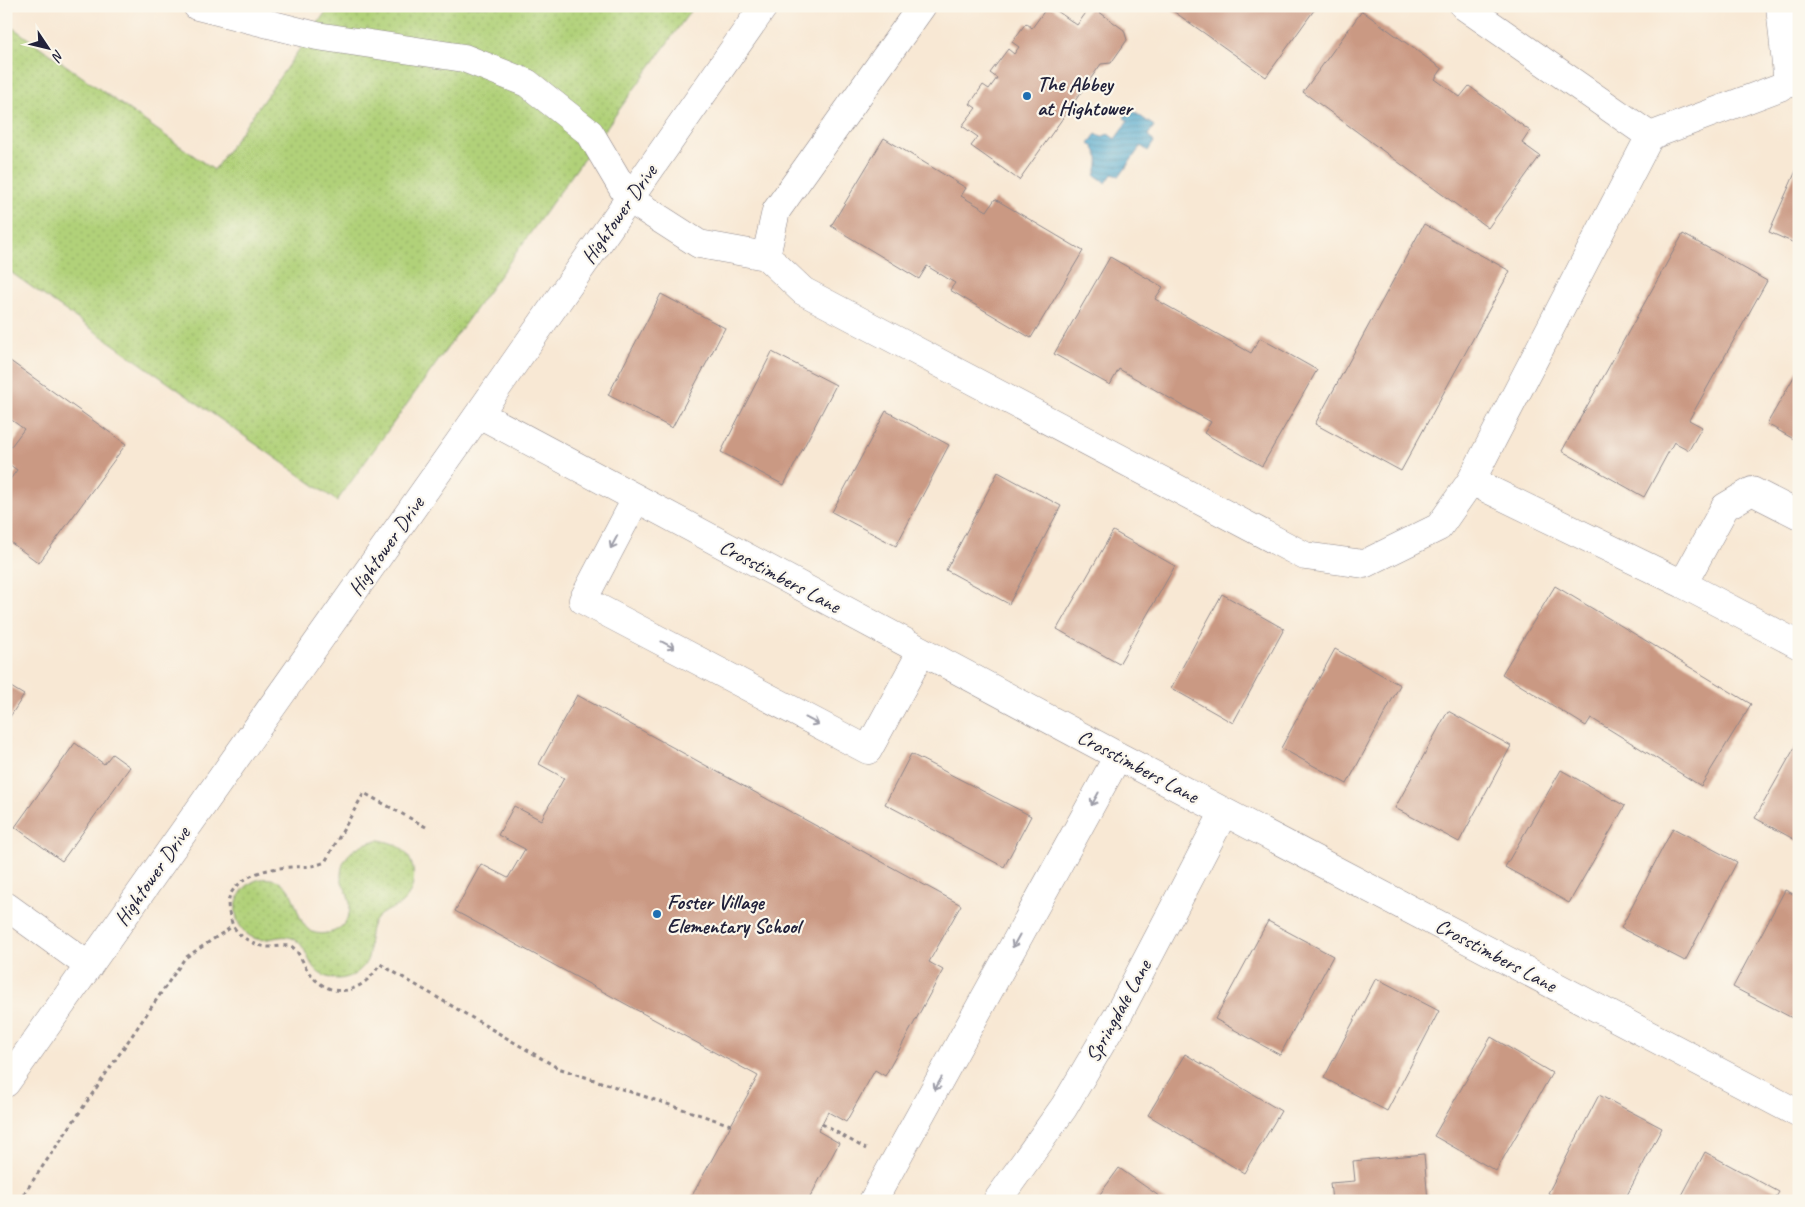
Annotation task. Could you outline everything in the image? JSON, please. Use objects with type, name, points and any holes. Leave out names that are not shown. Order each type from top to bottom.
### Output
[{"type":"street","points":[[197,6],[317,36],[464,58],[527,83],[590,133],[629,200],[699,244],[766,256],[802,292],[1305,556],[1364,564],[1438,527],[1471,482],[1650,136],[1793,85],[1780,6]]},
{"type":"street","name":"Hightower Drive","points":[[6,1083],[479,414],[764,6]]},
{"type":"street","points":[[766,256],[776,211],[922,6]]},
{"type":"street","points":[[1464,6],[1650,136]]},
{"type":"street","name":"Crosstimbers Lane","points":[[479,414],[1118,756],[1799,1114]]},
{"type":"street","points":[[1471,482],[1683,584],[1799,645]]},
{"type":"street","points":[[1683,584],[1725,507],[1752,490],[1799,515]]},
{"type":"street","points":[[636,499],[582,600],[868,750],[922,652]]},
{"type":"street","points":[[873,1201],[1118,756]]},
{"type":"street","name":"Springdale Lane","points":[[997,1201],[1064,1107],[1108,1032],[1224,812]]},
{"type":"street","points":[[6,906],[89,966]]},
{"type":"path","points":[[426,827],[364,793],[325,862],[314,867],[292,867],[261,871],[244,880],[233,889],[228,900],[228,909],[233,926],[236,931],[255,944],[266,947],[291,946],[300,955],[309,973],[326,987],[338,990],[349,990],[359,987],[368,982],[380,964],[558,1068],[731,1125]]},
{"type":"path","points":[[18,1201],[185,958],[233,926]]},
{"type":"path","points":[[822,1124],[874,1153]]},
{"type":"green space","points":[[330,6],[694,6],[337,501],[6,269],[6,23],[214,170]]},
{"type":"green space","points":[[380,840],[396,845],[406,853],[413,867],[413,882],[408,896],[403,902],[381,914],[375,920],[371,927],[367,961],[355,974],[339,979],[326,977],[313,967],[299,942],[286,937],[258,939],[246,933],[239,924],[236,913],[237,903],[241,894],[247,886],[256,880],[266,879],[278,881],[286,886],[308,929],[316,933],[328,933],[339,929],[346,921],[350,911],[348,896],[341,878],[344,862],[347,856],[358,847]]},
{"type":"water","points":[[1130,109],[1154,126],[1148,135],[1154,142],[1148,151],[1141,146],[1120,176],[1112,174],[1106,183],[1095,175],[1098,158],[1093,146],[1089,143],[1096,134],[1101,137],[1108,134],[1115,139],[1128,121],[1124,118]]},
{"type":"building","name":"The Abbey at Hightower","points":[[1048,6],[1077,25],[1091,6],[1124,30],[1127,40],[1111,63],[1101,64],[1019,180],[971,146],[978,137],[962,126],[976,108],[970,104],[983,85],[989,89],[997,78],[990,73],[1008,49],[1014,54],[1019,47],[1012,42],[1026,23],[1032,28]]},
{"type":"building","points":[[1166,6],[1317,6],[1266,77]]},
{"type":"building","points":[[1362,11],[1442,69],[1435,79],[1460,97],[1469,86],[1530,131],[1522,143],[1540,156],[1488,228],[1303,92]]},
{"type":"building","points":[[884,138],[966,188],[961,196],[987,211],[995,199],[1083,251],[1031,338],[950,290],[955,283],[927,266],[919,279],[831,226]]},
{"type":"building","points":[[1799,164],[1799,245],[1769,232]]},
{"type":"building","points":[[1424,224],[1510,271],[1401,471],[1315,424]]},
{"type":"building","points":[[1683,234],[1767,281],[1689,420],[1702,427],[1689,450],[1674,442],[1644,497],[1562,451]]},
{"type":"building","points":[[1110,257],[1163,287],[1155,299],[1251,353],[1260,338],[1317,370],[1262,466],[1204,433],[1211,422],[1119,369],[1110,385],[1054,354]]},
{"type":"building","points":[[661,294],[725,328],[672,428],[608,395]]},
{"type":"building","points":[[772,352],[836,385],[784,485],[721,452]]},
{"type":"building","points":[[6,358],[126,444],[39,563],[6,539],[6,485],[17,470],[6,462],[6,453],[24,429],[6,416]]},
{"type":"building","points":[[1799,368],[1799,442],[1767,424]]},
{"type":"building","points":[[886,411],[949,445],[896,546],[832,512]]},
{"type":"building","points":[[998,472],[1061,506],[1009,604],[946,570]]},
{"type":"building","points":[[1113,531],[1175,566],[1119,664],[1057,629]]},
{"type":"building","points":[[1555,586],[1751,704],[1701,786],[1591,718],[1586,726],[1502,674]]},
{"type":"building","points":[[1222,594],[1284,629],[1233,723],[1171,688]]},
{"type":"building","points":[[1335,649],[1400,685],[1347,784],[1281,748]]},
{"type":"building","points":[[6,684],[24,695],[6,723]]},
{"type":"building","points":[[577,695],[961,905],[929,962],[943,970],[885,1076],[875,1070],[846,1122],[828,1112],[818,1131],[839,1143],[808,1201],[689,1201],[758,1076],[455,911],[481,864],[508,878],[525,849],[498,835],[514,806],[541,820],[564,778],[539,764]]},
{"type":"building","points":[[1448,711],[1511,746],[1459,842],[1395,808]]},
{"type":"building","points":[[1799,740],[1799,842],[1755,818]]},
{"type":"building","points":[[75,743],[104,764],[112,754],[130,767],[62,861],[15,827]]},
{"type":"building","points":[[911,754],[1031,816],[1004,867],[885,804]]},
{"type":"building","points":[[1561,770],[1625,806],[1569,903],[1505,867]]},
{"type":"building","points":[[1673,828],[1737,862],[1685,961],[1621,928]]},
{"type":"building","points":[[1785,890],[1799,897],[1798,1021],[1733,987]]},
{"type":"building","points":[[1268,921],[1333,956],[1280,1055],[1215,1019]]},
{"type":"building","points":[[1376,978],[1439,1011],[1387,1111],[1324,1078]]},
{"type":"building","points":[[1491,1037],[1552,1073],[1496,1171],[1434,1136]]},
{"type":"building","points":[[1185,1054],[1281,1111],[1244,1173],[1148,1115]]},
{"type":"building","points":[[1599,1095],[1662,1128],[1624,1201],[1562,1201],[1548,1193]]},
{"type":"building","points":[[1705,1152],[1779,1192],[1774,1201],[1679,1201]]},
{"type":"building","points":[[1424,1154],[1428,1201],[1332,1201],[1330,1183],[1355,1181],[1353,1161]]},
{"type":"building","points":[[1119,1168],[1166,1201],[1095,1201]]},
{"type":"place","name":"The Abbey at Hightower","points":[[1027,96]]},
{"type":"place","name":"Foster Village Elementary School","points":[[657,914]]}]
